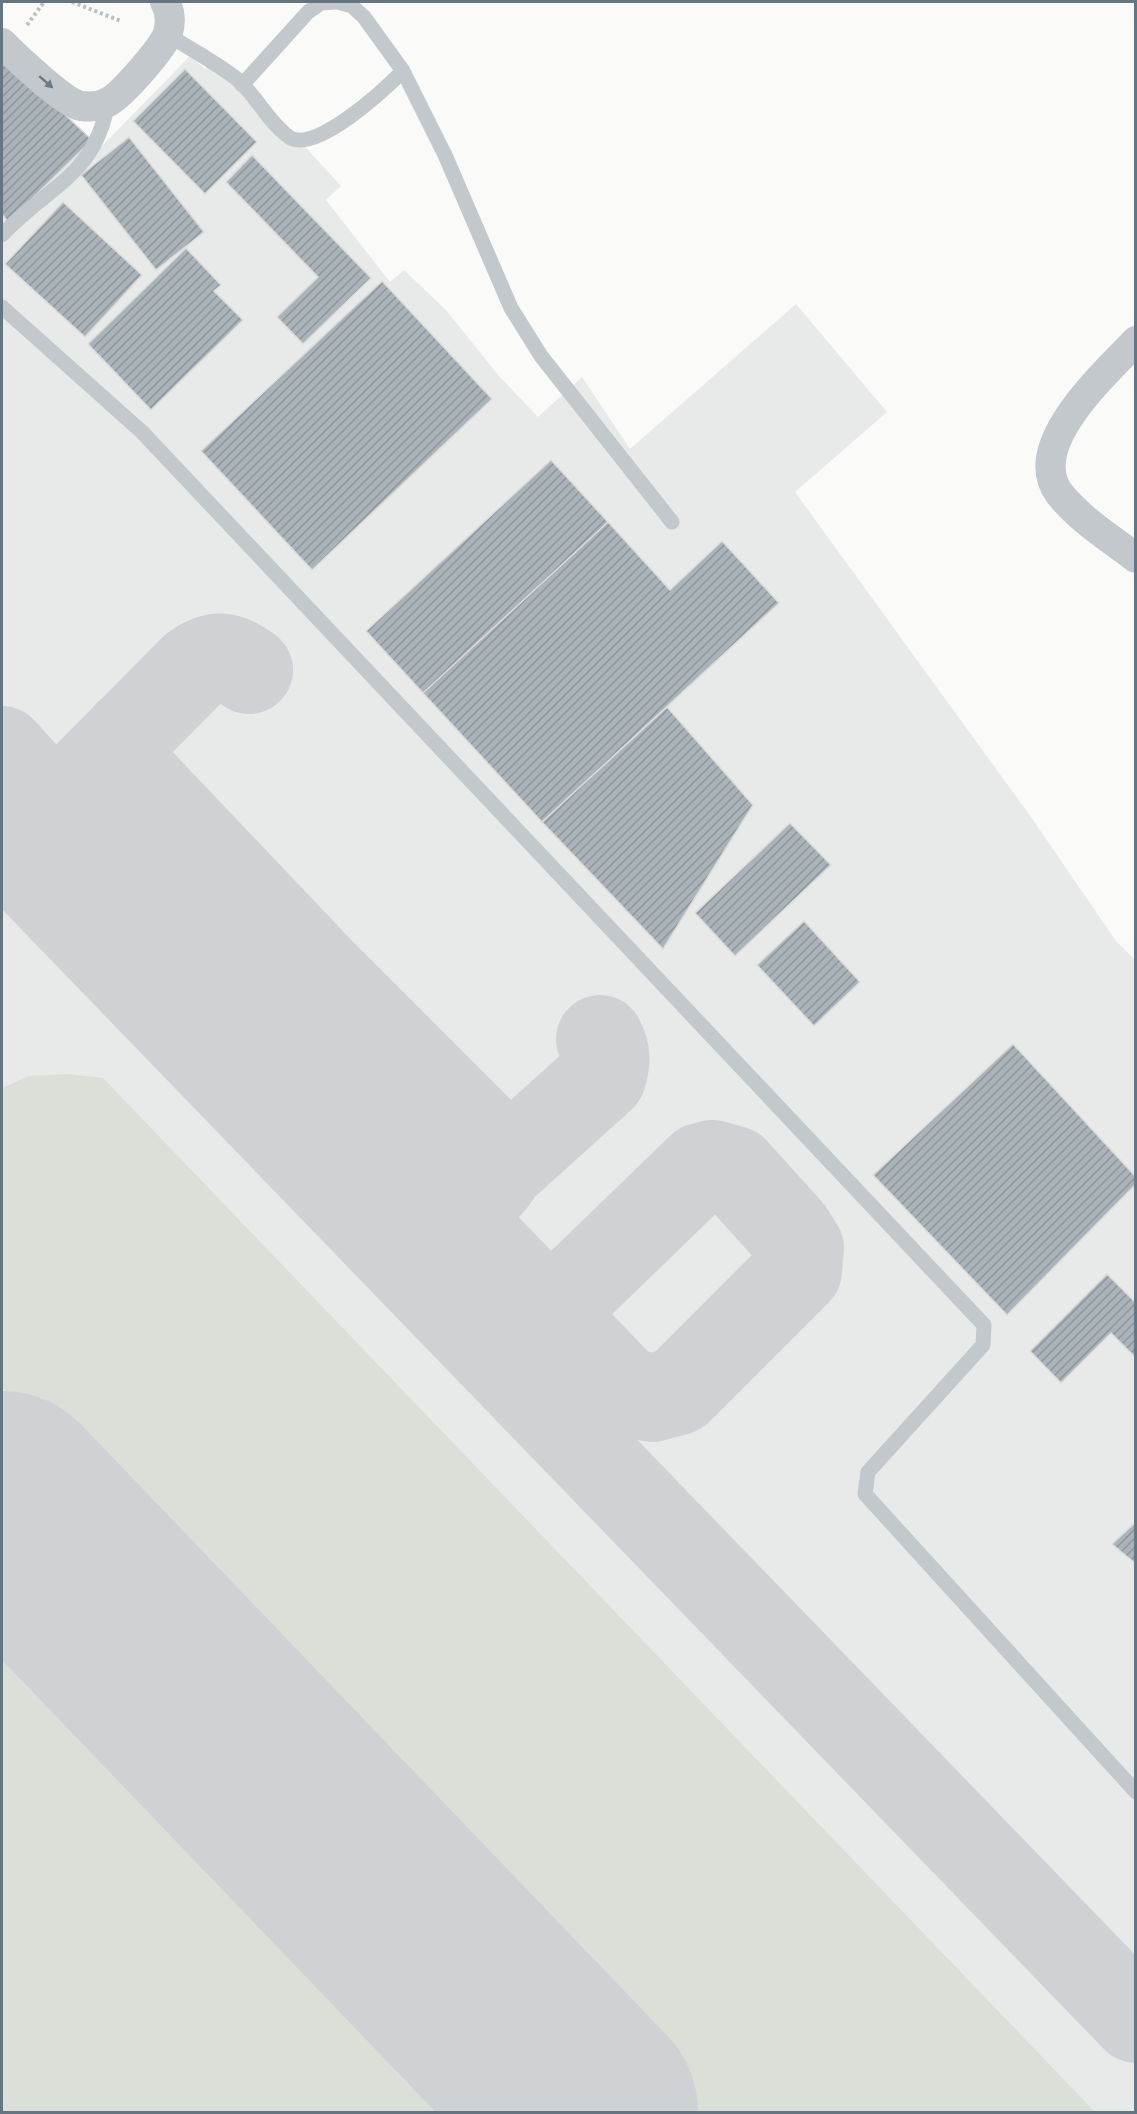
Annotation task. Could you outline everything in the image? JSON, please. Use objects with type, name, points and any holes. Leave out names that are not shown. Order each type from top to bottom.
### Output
[{"type":"street","points":[[2,43],[64,98],[77,105],[93,107],[108,102],[120,92],[167,34],[170,21],[165,2]]},
{"type":"street","points":[[1136,341],[1074,410],[1053,443],[1051,468],[1058,491],[1078,513],[1136,558]]},
{"type":"lane","points":[[242,85],[308,12],[321,3],[336,2],[352,6],[364,17],[403,71],[445,155],[511,308],[541,356],[672,522]]},
{"type":"lane","points":[[167,34],[242,85],[288,136],[301,140],[322,134],[342,121],[378,96],[403,71]]},
{"type":"lane","points":[[2,235],[18,217],[87,160],[104,127],[108,102]]},
{"type":"lane","points":[[2,307],[142,432],[984,1325],[983,1345],[868,1472],[865,1494],[1136,1792]]},
{"type":"path","points":[[72,2],[122,21]]},
{"type":"shaded area","points":[[2,55],[100,148],[190,56],[205,69],[210,63],[253,90],[341,186],[326,200],[390,282],[404,270],[446,310],[499,376],[538,417],[582,377],[630,449],[796,304],[887,412],[795,492],[1031,817],[1116,941],[1135,960],[1135,2112],[2,2112]]},
{"type":"shaded area","points":[[68,1074],[103,1078],[1095,2112],[681,2112],[2,1387],[2,1088],[29,1076]]},
{"type":"shaded area","points":[[2,1631],[462,2112],[2,2112]]},
{"type":"building","points":[[2,55],[92,140],[8,222],[2,214]]},
{"type":"building","points":[[185,69],[257,142],[205,194],[133,121]]},
{"type":"building","points":[[129,137],[204,232],[156,270],[81,175]]},
{"type":"building","points":[[252,155],[371,278],[303,344],[277,317],[318,277],[226,182]]},
{"type":"building","points":[[63,202],[142,275],[85,337],[5,264]]},
{"type":"building","points":[[186,248],[221,285],[214,291],[243,320],[151,410],[88,344]]},
{"type":"building","points":[[382,281],[492,399],[312,570],[201,451]]},
{"type":"building","points":[[551,460],[608,522],[423,693],[366,631]]},
{"type":"building","points":[[608,522],[670,590],[722,541],[779,603],[542,822],[423,693]]},
{"type":"building","points":[[667,707],[753,805],[663,949],[542,822]]},
{"type":"building","points":[[790,823],[831,865],[735,956],[695,913]]},
{"type":"building","points":[[804,921],[860,982],[814,1026],[757,965]]},
{"type":"building","points":[[1013,1044],[1136,1177],[1136,1184],[1007,1315],[873,1175]]},
{"type":"building","points":[[1107,1274],[1136,1303],[1136,1358],[1111,1333],[1061,1383],[1030,1351]]},
{"type":"building","points":[[1136,1522],[1136,1564],[1112,1544]]},
{"type":"taxiway","points":[[85,778],[195,667],[210,659],[222,658],[234,661],[249,670]]},
{"type":"taxiway","points":[[128,734],[125,757],[131,772],[323,974],[492,1143],[498,1154],[500,1169]]},
{"type":"taxiway","points":[[2,750],[79,835],[449,1208],[625,1391],[652,1398],[678,1391],[798,1271],[800,1248],[790,1232],[734,1170],[713,1164],[701,1167],[576,1288],[566,1300],[563,1329]]},
{"type":"taxiway","points":[[2,846],[1136,2019]]},
{"type":"taxiway","points":[[460,1202],[472,1198],[483,1190],[500,1169],[602,1077],[606,1057],[600,1039]]},
{"type":"runway","points":[[2,1501],[588,2112]]}]
